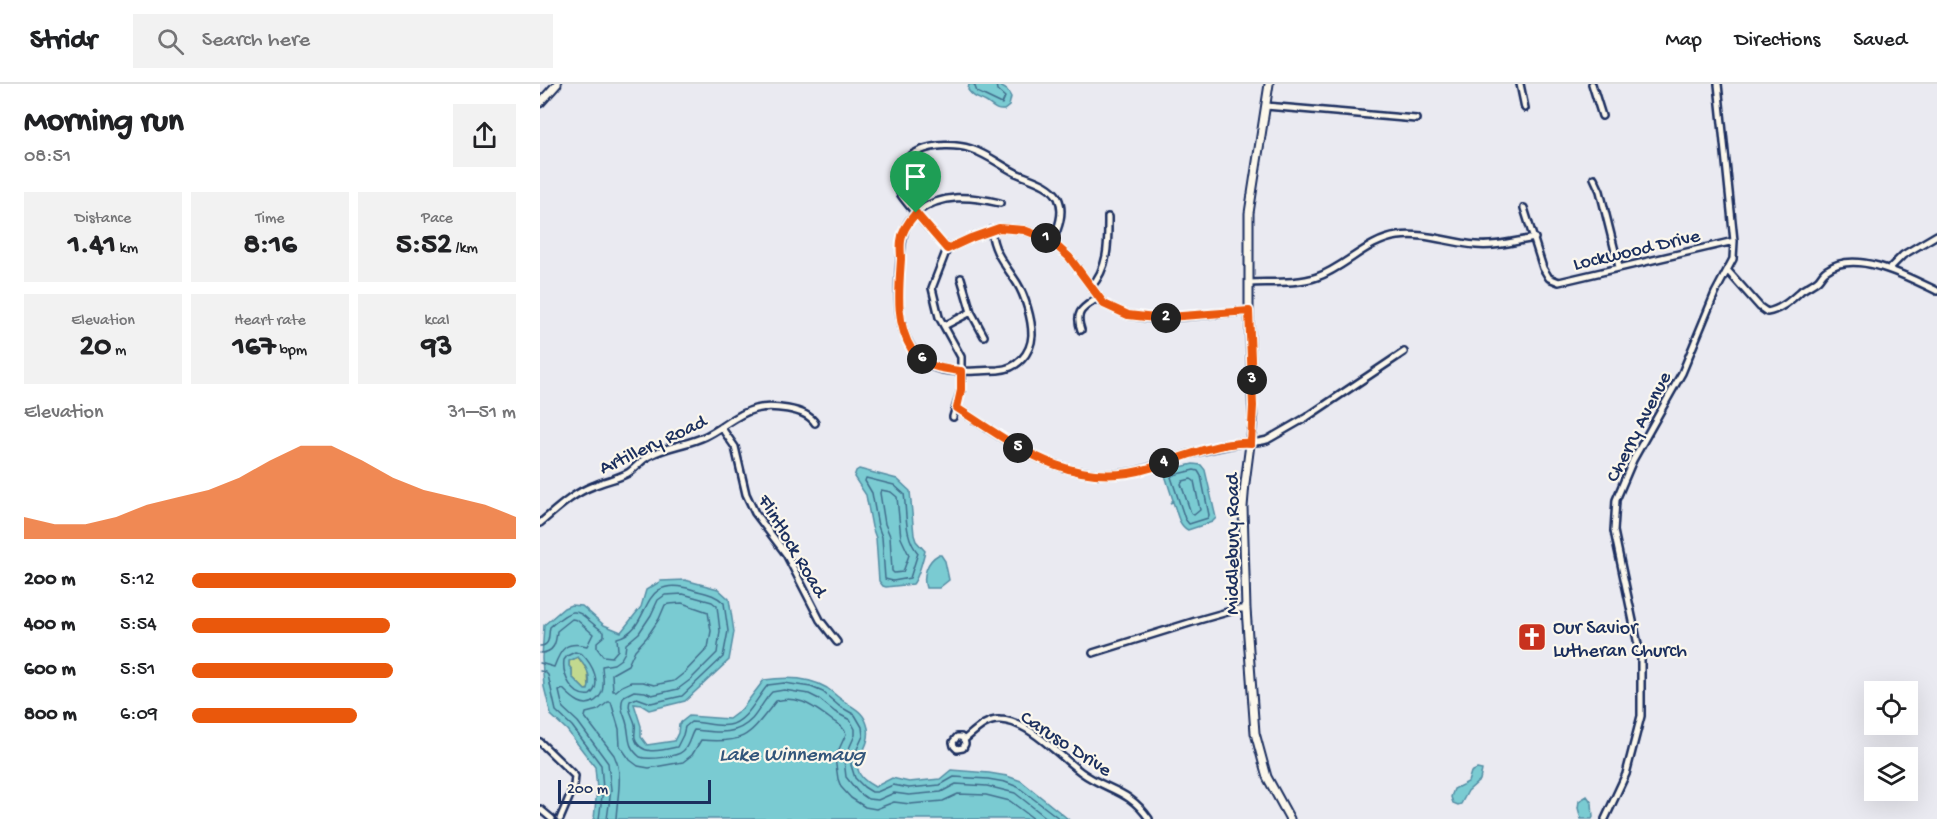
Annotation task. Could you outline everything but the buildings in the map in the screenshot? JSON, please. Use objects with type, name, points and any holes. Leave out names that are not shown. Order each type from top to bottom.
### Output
[{"type":"street","points":[[540,103],[557,84]]},
{"type":"street","name":"Middlebury Road","points":[[1269,84],[1249,213],[1249,311],[1253,406],[1243,507],[1246,609],[1255,733],[1267,777],[1290,819]]},
{"type":"street","points":[[1520,84],[1525,108]]},
{"type":"street","points":[[1592,84],[1602,116]]},
{"type":"street","name":"Cherry Avenue","points":[[1605,819],[1626,774],[1641,716],[1641,659],[1614,531],[1616,500],[1634,460],[1682,373],[1715,293],[1733,259],[1734,241],[1718,84]]},
{"type":"street","points":[[1266,106],[1416,119]]},
{"type":"street","points":[[947,249],[901,196],[898,178],[901,164],[915,152],[939,146],[968,148],[990,156],[1007,169],[1049,188],[1058,198],[1061,212],[1059,227],[1052,242]]},
{"type":"street","points":[[1594,178],[1600,191],[1619,267]]},
{"type":"street","points":[[991,230],[996,253],[1018,285],[1030,320],[1032,336],[1028,350],[1020,363],[1003,369],[961,371],[940,369],[927,363],[913,351],[905,332],[899,301],[901,241],[907,225],[916,213],[933,202],[948,197],[982,198],[1000,203]]},
{"type":"street","name":"Lockwood Drive","points":[[1524,208],[1543,268],[1549,278],[1559,282],[1734,241]]},
{"type":"street","points":[[1090,287],[1099,278],[1103,268],[1108,244],[1108,217]]},
{"type":"street","points":[[953,417],[961,390],[961,357],[939,317],[932,288],[947,249],[991,230],[999,228],[1024,230],[1052,242],[1069,257],[1104,304],[1128,315],[1155,318],[1249,311]]},
{"type":"street","points":[[1890,268],[1903,255],[1937,235]]},
{"type":"street","points":[[1249,283],[1316,278],[1376,243],[1399,236],[1424,236],[1493,246],[1535,238]]},
{"type":"street","points":[[1728,271],[1767,312],[1791,300],[1817,281],[1827,269],[1843,263],[1862,263],[1890,268],[1937,291]]},
{"type":"street","points":[[961,278],[971,312],[984,336]]},
{"type":"street","points":[[1081,330],[1077,320],[1079,313],[1099,297]]},
{"type":"street","points":[[944,326],[971,312]]},
{"type":"street","points":[[957,408],[1024,452],[1061,468],[1088,474],[1119,474],[1134,472],[1191,454],[1240,443],[1267,440],[1307,417],[1404,352]]},
{"type":"street","name":"Artillery Road","points":[[540,523],[574,496],[628,472],[650,455],[683,446],[706,436],[739,415],[756,408],[794,410],[806,414],[815,423]]},
{"type":"street","name":"Flintlock Road","points":[[721,427],[735,447],[746,494],[755,513],[786,554],[820,620],[837,642]]},
{"type":"street","points":[[1093,653],[1209,617],[1246,609]]},
{"type":"street","name":"Caruso Drive","points":[[964,740],[987,722],[998,720],[1018,724],[1083,774],[1127,795],[1149,819]]},
{"type":"street","points":[[540,742],[575,776],[574,786],[560,819]]},
{"type":"street","points":[[540,809],[552,819]]},
{"type":"green space","points":[[578,657],[588,671],[589,689],[585,690],[572,677],[569,661]]},
{"type":"water","points":[[969,84],[997,84],[1007,90],[1011,97],[1009,106],[1004,110],[996,109],[968,90]]},
{"type":"water","points":[[1193,464],[1201,465],[1205,470],[1216,518],[1212,522],[1188,530],[1180,522],[1173,502],[1170,503],[1173,500],[1165,475],[1168,470]]},
{"type":"water","points":[[859,469],[897,479],[910,491],[914,535],[925,551],[913,584],[886,587],[879,581],[876,538],[866,495],[854,477]]},
{"type":"water","points":[[938,555],[941,555],[945,561],[949,580],[939,588],[926,588],[926,569]]},
{"type":"water","name":"Lake Winnemaug","points":[[685,580],[718,589],[729,599],[734,632],[729,660],[685,701],[649,710],[634,704],[641,726],[641,737],[647,745],[674,741],[679,724],[689,716],[729,719],[741,710],[764,680],[804,679],[827,688],[856,709],[865,719],[868,737],[859,759],[859,773],[864,780],[875,787],[892,778],[909,782],[940,779],[951,770],[989,773],[1021,781],[1068,819],[594,819],[597,789],[595,767],[567,730],[551,715],[544,687],[542,658],[544,625],[564,608],[571,605],[582,606],[604,625],[621,632],[641,607],[646,590],[661,581]],"holes":[[[578,657],[589,676],[588,690],[585,690],[572,677],[572,670],[569,666],[569,661]]]},
{"type":"water","points":[[1477,769],[1482,770],[1480,780],[1468,791],[1461,804],[1453,803],[1451,797],[1454,789],[1468,782],[1471,772]]},
{"type":"water","points":[[1587,796],[1592,803],[1593,817],[1592,819],[1581,819],[1579,801]]},
{"type":"place","name":"Our Savior Lutheran Church","points":[[1532,637]]},
{"type":"route","points":[[916,213],[947,249],[999,228],[1024,230],[1050,240],[1069,257],[1104,304],[1128,315],[1155,318],[1249,311],[1253,406],[1251,443],[1240,443],[1191,454],[1134,472],[1088,474],[1061,468],[1024,452],[957,408],[961,390],[961,371],[940,369],[927,363],[913,351],[899,310],[901,241],[907,225],[916,213]]}]
